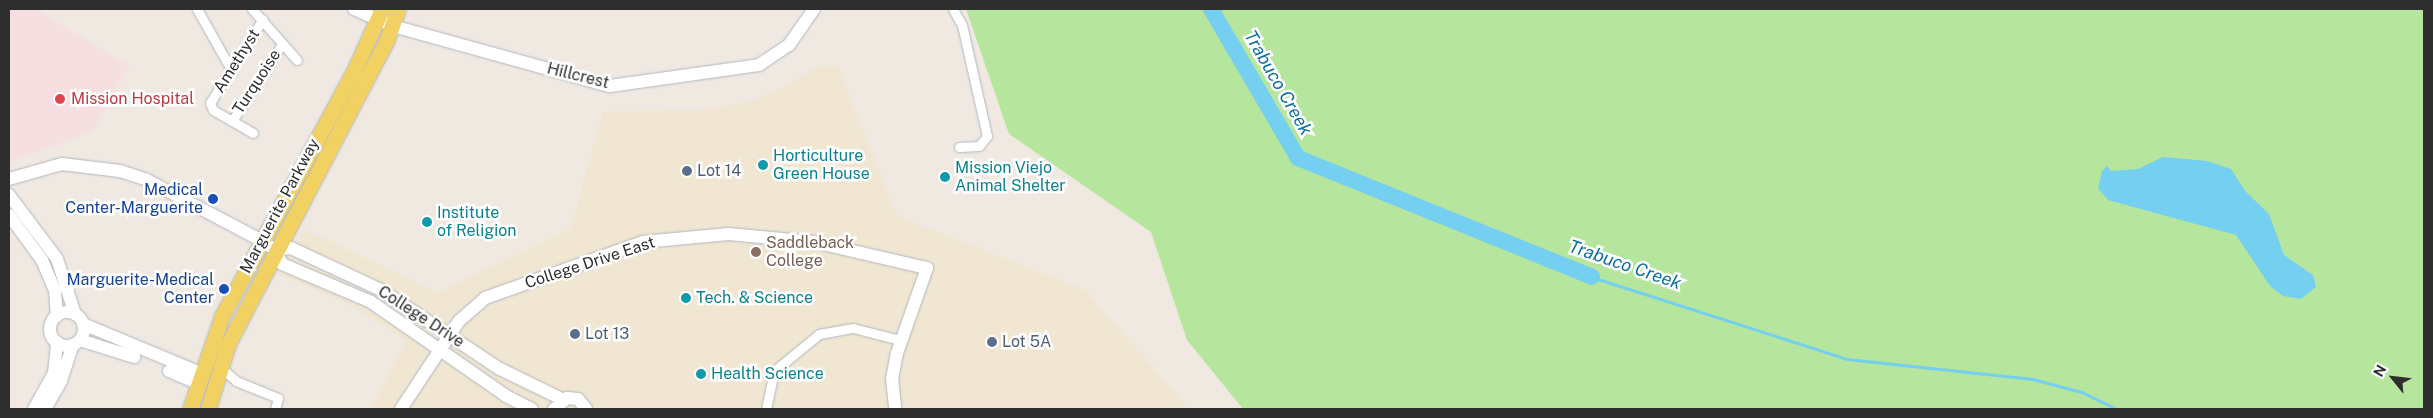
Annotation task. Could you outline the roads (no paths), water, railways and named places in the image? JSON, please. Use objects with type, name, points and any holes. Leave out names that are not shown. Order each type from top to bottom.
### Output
[{"type":"main road","name":"Marguerite Parkway","points":[[208,409],[219,366],[275,250],[393,26],[398,9]]},
{"type":"main road","name":"Marguerite Parkway","points":[[190,409],[199,378],[222,316],[380,14]]},
{"type":"main road","points":[[199,378],[204,386],[199,409]]},
{"type":"street","points":[[197,9],[232,71]]},
{"type":"street","points":[[252,9],[263,19],[297,60]]},
{"type":"street","name":"Hillcrest","points":[[354,9],[380,14],[393,26],[610,86],[630,86],[759,65],[789,45],[814,9]]},
{"type":"street","points":[[953,9],[962,25],[987,136],[979,146],[959,147]]},
{"type":"street","name":"Amethyst","points":[[232,121],[210,103],[232,71],[263,19]]},
{"type":"street","name":"Turquoise","points":[[232,121],[282,44]]},
{"type":"street","points":[[232,121],[253,134]]},
{"type":"street","name":"College Drive","points":[[9,178],[62,164],[120,171],[148,180],[262,241],[275,250],[282,264],[371,302],[440,351],[532,409]]},
{"type":"street","points":[[9,195],[57,259],[79,319],[76,343],[61,381],[45,409]]},
{"type":"street","points":[[9,215],[42,260],[55,290],[57,316],[51,328],[57,342],[54,373],[34,409]]},
{"type":"street","name":"College Drive East","points":[[450,336],[470,309],[485,298],[643,242],[729,234],[814,242],[927,268],[900,340],[892,378],[895,409]]},
{"type":"street","name":"College Drive","points":[[275,250],[291,248],[364,281],[500,370],[558,404],[578,399],[586,409]]},
{"type":"street","points":[[57,316],[79,319],[199,378]]},
{"type":"street","points":[[766,409],[774,371],[820,334],[853,328],[900,340]]},
{"type":"street","points":[[401,409],[450,336]]},
{"type":"street","points":[[57,342],[76,343],[199,378]]},
{"type":"street","points":[[219,366],[236,382],[278,398],[275,409]]},
{"type":"water","points":[[2163,157],[2207,161],[2231,169],[2246,192],[2269,214],[2284,255],[2313,275],[2316,287],[2301,299],[2283,296],[2270,286],[2236,235],[2108,200],[2098,188],[2102,171],[2107,166],[2111,171],[2138,169]]},
{"type":"waterway","name":"Trabuco Creek","points":[[1211,9],[1298,158],[1592,277]]},
{"type":"waterway","name":"Trabuco Creek","points":[[1592,277],[1847,359],[2033,379],[2082,392],[2117,409]]},
{"type":"place","name":"Mission Hospital","points":[[60,99]]},
{"type":"place","name":"Horticulture Green House","points":[[763,165]]},
{"type":"place","name":"Lot 14","points":[[687,171]]},
{"type":"place","name":"Mission Viejo Animal Shelter","points":[[945,177]]},
{"type":"place","name":"Medical Center-Marguerite","points":[[213,199]]},
{"type":"place","name":"Institute of Religion","points":[[427,222]]},
{"type":"place","name":"Saddleback College","points":[[756,252]]},
{"type":"place","name":"Marguerite-Medical Center","points":[[224,289]]},
{"type":"place","name":"Tech. & Science","points":[[686,298]]},
{"type":"place","name":"Lot 13","points":[[575,334]]},
{"type":"place","name":"Lot 5A","points":[[992,342]]},
{"type":"place","name":"Health Science","points":[[701,374]]}]
